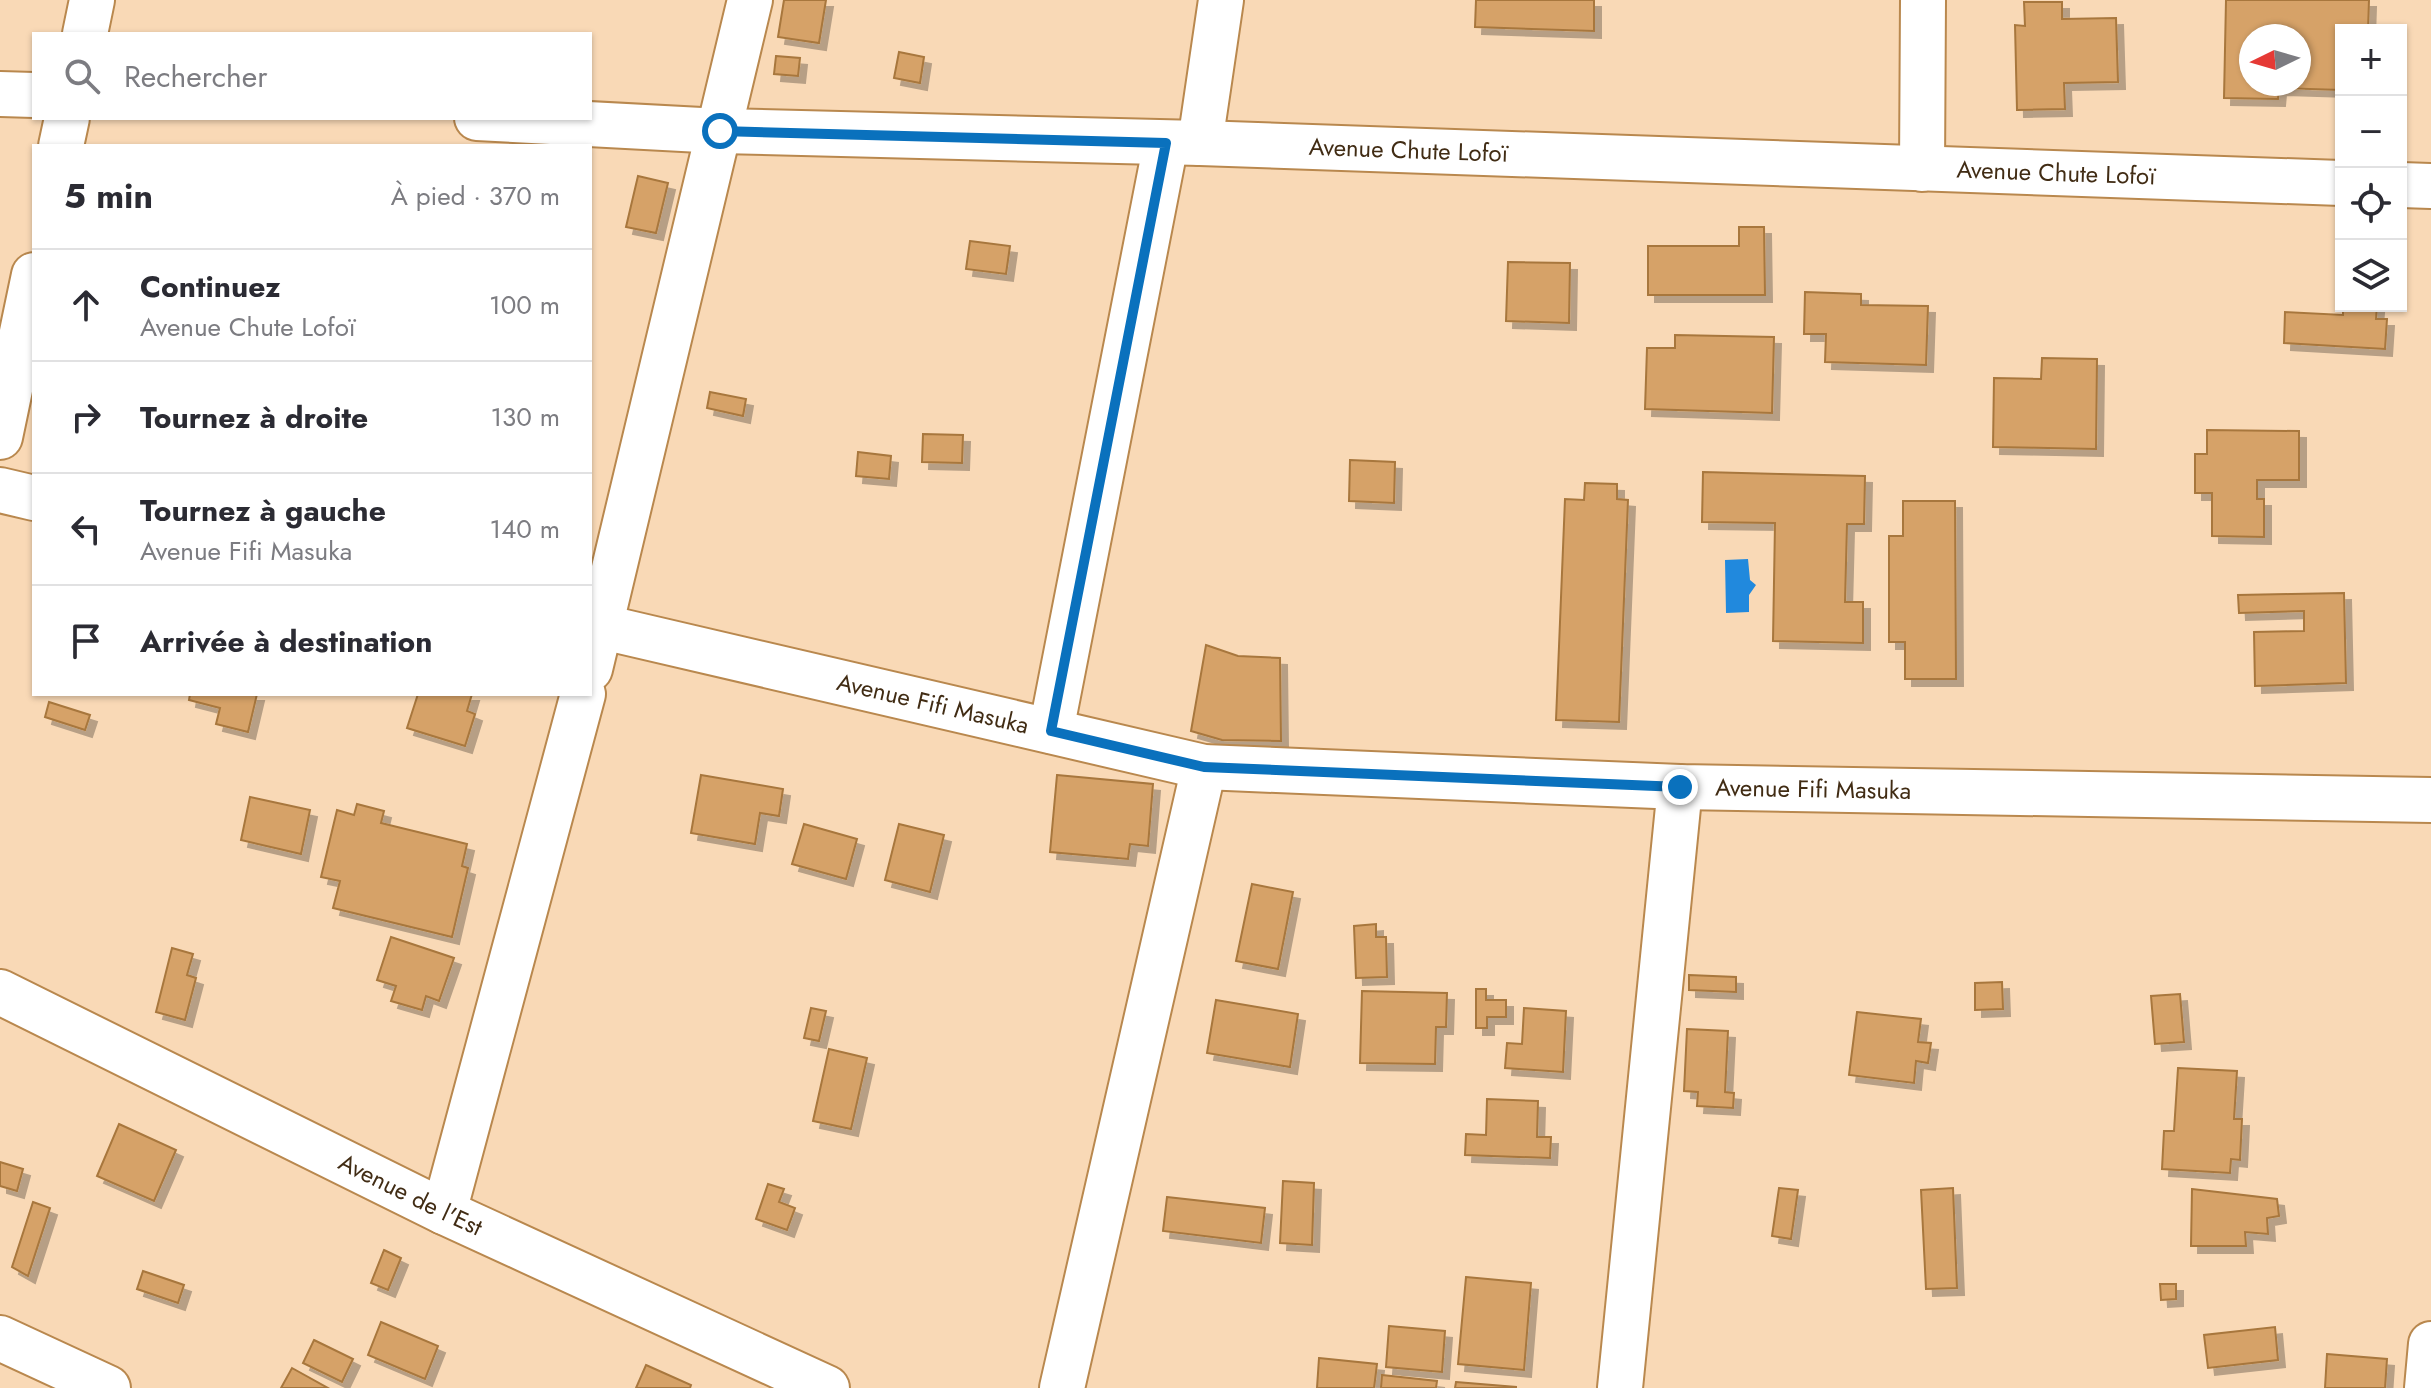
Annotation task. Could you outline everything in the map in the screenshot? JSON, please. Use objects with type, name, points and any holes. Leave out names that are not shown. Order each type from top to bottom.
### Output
[{"type":"street","points":[[85,32],[92,0]]},
{"type":"street","points":[[592,654],[596,625],[750,0]]},
{"type":"street","points":[[1051,731],[1183,143],[1221,0]]},
{"type":"street","points":[[1922,169],[1923,0]]},
{"type":"street","points":[[0,94],[32,95]]},
{"type":"street","points":[[61,144],[67,120]]},
{"type":"street","name":"Avenue Chute Lofoï","points":[[514,120],[720,131],[1183,143],[2335,183]]},
{"type":"street","points":[[2407,185],[2431,186]]},
{"type":"street","points":[[0,437],[32,285]]},
{"type":"street","points":[[0,490],[32,498]]},
{"type":"street","name":"Avenue Fifi Masuka","points":[[596,625],[1204,767],[1680,787],[2431,800]]},
{"type":"street","points":[[444,1212],[582,696]]},
{"type":"street","points":[[1062,1388],[1204,767]]},
{"type":"street","points":[[1620,1388],[1680,787]]},
{"type":"street","name":"Avenue de l'Est","points":[[0,992],[444,1212],[827,1388]]},
{"type":"street","points":[[0,1338],[108,1388]]},
{"type":"street","points":[[2427,1388],[2431,1344]]},
{"type":"water","points":[[1748,559],[1750,580],[1756,585],[1749,595],[1749,612],[1726,613],[1725,560]]},
{"type":"building","points":[[784,0],[826,0],[819,43],[778,37]]},
{"type":"building","points":[[1476,0],[1594,0],[1594,31],[1475,27]]},
{"type":"building","points":[[2226,0],[2369,0],[2368,24],[2335,24],[2335,90],[2311,89],[2311,24],[2239,24],[2239,96],[2278,96],[2278,99],[2224,98]]},
{"type":"building","points":[[2024,2],[2062,2],[2062,19],[2116,18],[2118,82],[2064,83],[2065,109],[2017,110],[2015,25],[2025,26]]},
{"type":"building","points":[[899,52],[924,57],[920,83],[894,78]]},
{"type":"building","points":[[776,56],[800,58],[798,76],[774,74]]},
{"type":"building","points":[[638,176],[668,183],[656,233],[626,227]]},
{"type":"building","points":[[1739,227],[1764,227],[1765,295],[1648,295],[1648,246],[1739,246]]},
{"type":"building","points":[[970,241],[1010,246],[1006,274],[966,269]]},
{"type":"building","points":[[1508,262],[1570,263],[1569,323],[1506,321]]},
{"type":"building","points":[[1805,292],[1861,294],[1861,305],[1928,306],[1926,365],[1825,362],[1826,334],[1804,334]]},
{"type":"building","points":[[2285,312],[2343,315],[2343,312],[2377,312],[2376,319],[2387,319],[2385,349],[2284,343]]},
{"type":"building","points":[[1675,335],[1774,337],[1772,413],[1645,409],[1647,348],[1675,348]]},
{"type":"building","points":[[2042,358],[2097,359],[2096,449],[1993,447],[1994,378],[2041,379]]},
{"type":"building","points":[[710,392],[746,399],[743,416],[707,408]]},
{"type":"building","points":[[2207,430],[2299,431],[2299,480],[2257,480],[2257,499],[2264,499],[2264,537],[2212,536],[2212,493],[2195,493],[2195,454],[2207,454]]},
{"type":"building","points":[[923,434],[963,435],[962,463],[922,462]]},
{"type":"building","points":[[858,452],[891,456],[889,479],[856,476]]},
{"type":"building","points":[[1350,460],[1395,462],[1394,503],[1349,501]]},
{"type":"building","points":[[1703,472],[1865,476],[1864,524],[1847,524],[1845,602],[1863,602],[1863,643],[1773,641],[1775,523],[1702,522]]},
{"type":"building","points":[[1585,483],[1617,484],[1617,499],[1628,500],[1619,722],[1556,720],[1565,499],[1584,500]]},
{"type":"building","points":[[1903,501],[1955,501],[1956,679],[1905,679],[1905,642],[1889,642],[1889,536],[1903,536]]},
{"type":"building","points":[[2344,593],[2346,683],[2255,686],[2254,632],[2304,631],[2304,611],[2239,613],[2238,595]]},
{"type":"building","points":[[1206,645],[1238,656],[1280,658],[1281,741],[1222,740],[1191,731]]},
{"type":"building","points":[[190,696],[257,696],[248,732],[216,724],[220,708],[189,700]]},
{"type":"building","points":[[417,696],[471,696],[467,711],[475,714],[465,746],[407,728]]},
{"type":"building","points":[[49,702],[90,715],[85,730],[45,717]]},
{"type":"building","points":[[701,775],[783,789],[779,816],[760,813],[755,844],[691,833]]},
{"type":"building","points":[[1057,775],[1153,784],[1148,846],[1130,844],[1128,859],[1050,852]]},
{"type":"building","points":[[250,797],[310,810],[301,854],[241,840]]},
{"type":"building","points":[[357,804],[384,811],[381,823],[467,844],[462,866],[468,868],[452,937],[333,908],[340,881],[321,877],[337,810],[354,815]]},
{"type":"building","points":[[804,824],[857,839],[846,879],[792,864]]},
{"type":"building","points":[[899,824],[944,835],[930,892],[885,880]]},
{"type":"building","points":[[1252,884],[1293,892],[1278,969],[1236,961]]},
{"type":"building","points":[[1376,924],[1376,937],[1386,937],[1387,977],[1356,978],[1354,926]]},
{"type":"building","points":[[391,937],[454,958],[439,1001],[426,996],[422,1010],[391,1001],[396,986],[377,980]]},
{"type":"building","points":[[172,948],[193,954],[187,975],[196,978],[185,1020],[156,1012]]},
{"type":"building","points":[[1689,975],[1736,977],[1736,992],[1689,990]]},
{"type":"building","points":[[2002,982],[2003,1009],[1975,1010],[1975,983]]},
{"type":"building","points":[[1476,989],[1486,989],[1486,1000],[1506,1000],[1506,1017],[1487,1017],[1487,1028],[1476,1028]]},
{"type":"building","points":[[1362,991],[1447,993],[1446,1027],[1436,1027],[1435,1064],[1360,1063]]},
{"type":"building","points":[[2180,994],[2184,1042],[2155,1044],[2151,996]]},
{"type":"building","points":[[1216,1000],[1298,1014],[1290,1067],[1207,1053]]},
{"type":"building","points":[[811,1008],[826,1011],[819,1041],[804,1038]]},
{"type":"building","points":[[1524,1008],[1566,1011],[1563,1072],[1505,1068],[1507,1043],[1522,1044]]},
{"type":"building","points":[[1857,1012],[1921,1019],[1918,1042],[1931,1043],[1928,1063],[1916,1061],[1914,1083],[1849,1075]]},
{"type":"building","points":[[1687,1029],[1728,1031],[1725,1092],[1734,1093],[1733,1108],[1697,1106],[1698,1092],[1684,1091]]},
{"type":"building","points":[[829,1049],[867,1058],[851,1129],[813,1121]]},
{"type":"building","points":[[2178,1068],[2237,1071],[2234,1119],[2242,1119],[2240,1160],[2231,1159],[2230,1173],[2162,1169],[2164,1131],[2174,1131]]},
{"type":"building","points":[[1487,1099],[1538,1101],[1537,1137],[1551,1137],[1550,1158],[1465,1155],[1466,1134],[1486,1135]]},
{"type":"building","points":[[119,1124],[176,1150],[154,1201],[97,1176]]},
{"type":"building","points":[[0,1162],[23,1169],[17,1191],[0,1186]]},
{"type":"building","points":[[1283,1181],[1314,1183],[1312,1245],[1280,1243]]},
{"type":"building","points":[[768,1184],[784,1189],[779,1202],[795,1208],[787,1230],[756,1219]]},
{"type":"building","points":[[1779,1188],[1798,1190],[1791,1239],[1772,1236]]},
{"type":"building","points":[[1953,1188],[1957,1288],[1926,1289],[1921,1190]]},
{"type":"building","points":[[2192,1189],[2277,1199],[2279,1216],[2267,1218],[2268,1234],[2245,1232],[2246,1246],[2191,1246]]},
{"type":"building","points":[[1167,1197],[1265,1208],[1261,1243],[1163,1231]]},
{"type":"building","points":[[33,1202],[50,1208],[28,1276],[12,1267]]},
{"type":"building","points":[[384,1250],[401,1258],[388,1290],[371,1283]]},
{"type":"building","points":[[143,1271],[184,1285],[178,1303],[137,1289]]},
{"type":"building","points":[[1466,1277],[1531,1283],[1524,1370],[1458,1364]]},
{"type":"building","points":[[2160,1284],[2176,1284],[2176,1299],[2161,1300]]},
{"type":"building","points":[[381,1322],[438,1346],[425,1379],[368,1355]]},
{"type":"building","points":[[1389,1326],[1445,1331],[1442,1372],[1386,1367]]},
{"type":"building","points":[[2275,1327],[2278,1360],[2208,1368],[2204,1335]]},
{"type":"building","points":[[314,1340],[353,1359],[342,1382],[303,1363]]},
{"type":"building","points":[[2327,1354],[2387,1359],[2385,1388],[2325,1388]]},
{"type":"building","points":[[1319,1358],[1377,1364],[1374,1388],[1317,1388]]},
{"type":"building","points":[[646,1365],[691,1385],[690,1388],[636,1388]]},
{"type":"building","points":[[292,1368],[328,1388],[281,1388]]},
{"type":"building","points":[[1382,1375],[1437,1381],[1436,1388],[1381,1388]]},
{"type":"building","points":[[1456,1382],[1516,1387],[1516,1388],[1455,1388]]},
{"type":"route","points":[[720,131],[1166,143],[1051,731],[1204,767],[1680,787]]}]
